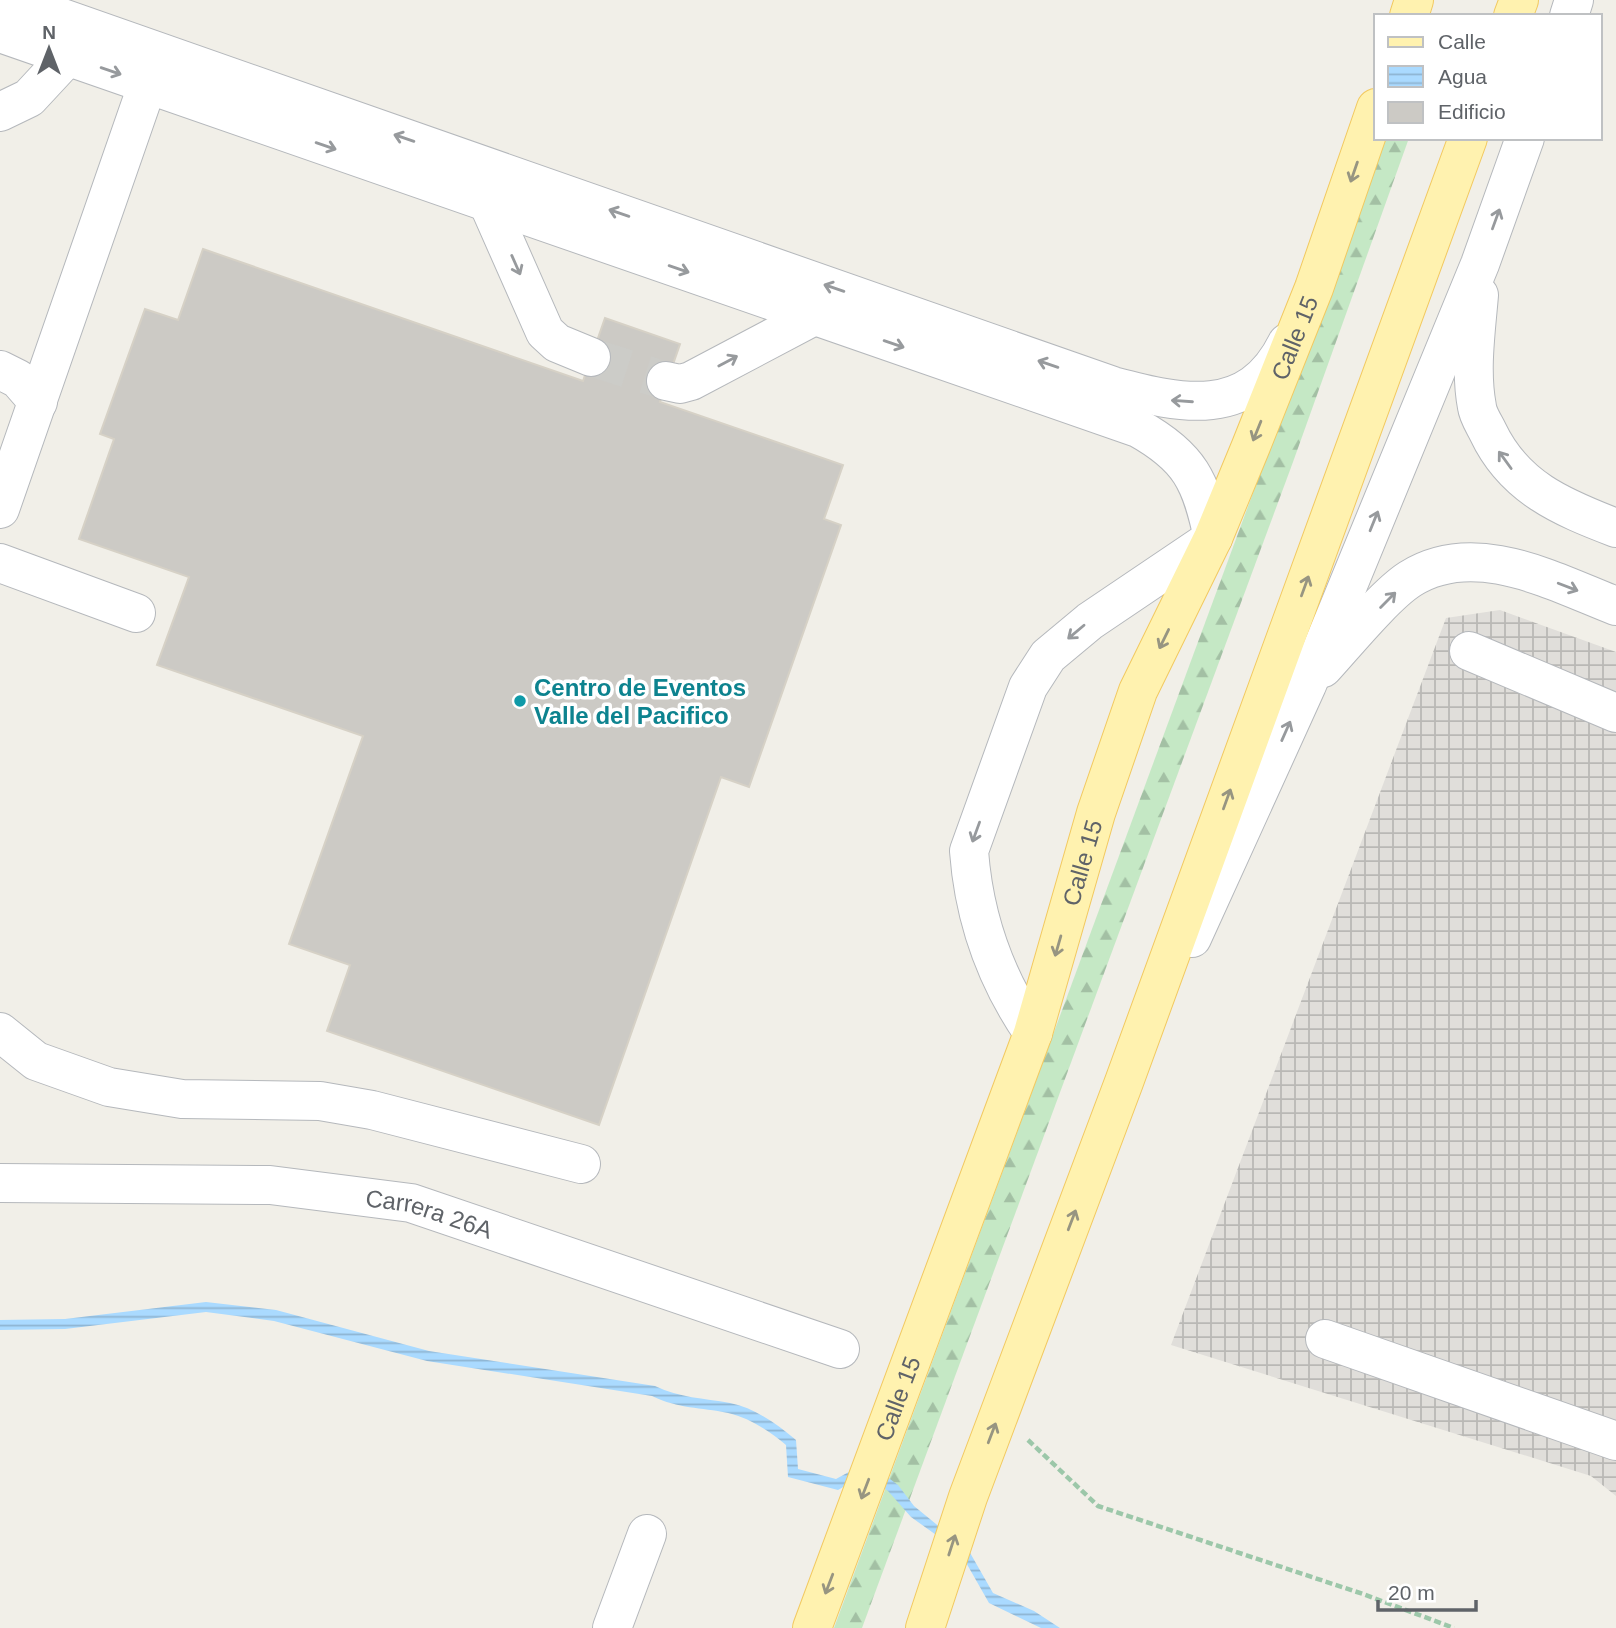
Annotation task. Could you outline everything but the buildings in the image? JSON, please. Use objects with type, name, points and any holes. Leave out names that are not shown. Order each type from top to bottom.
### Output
[{"type":"main road","name":"Calle 15","points":[[812,1628],[885,1438],[1033,1033],[1096,813],[1138,691],[1213,538],[1314,288],[1374,114]]},
{"type":"main road","points":[[931,1611],[968,1497],[1124,1082],[1467,140]]},
{"type":"street","points":[[11,0],[153,68],[488,202],[554,208]]},
{"type":"street","points":[[0,33],[68,57],[153,68],[763,281],[1166,400],[1209,403],[1252,387],[1278,363],[1314,288]]},
{"type":"street","points":[[0,112],[29,98],[68,57]]},
{"type":"street","points":[[3,496],[153,68]]},
{"type":"street","points":[[1124,1082],[1239,839],[1307,685],[1480,264],[1524,140]]},
{"type":"street","points":[[488,202],[545,332],[557,343],[591,357]]},
{"type":"street","points":[[1480,264],[1474,372],[1477,410],[1491,439],[1506,463],[1528,486],[1556,504],[1616,528]]},
{"type":"street","points":[[763,281],[814,316],[1138,428],[1175,451],[1189,469],[1206,503],[1213,538],[1100,613],[1048,656],[1028,687],[969,851],[971,877],[994,967],[1011,1001],[1033,1033]]},
{"type":"street","points":[[666,381],[680,384],[691,381],[814,316]]},
{"type":"street","points":[[0,370],[18,379],[38,401]]},
{"type":"street","points":[[1307,685],[1410,579],[1436,568],[1479,561],[1537,575],[1616,606]]},
{"type":"street","points":[[0,563],[135,613]]},
{"type":"street","points":[[1469,651],[1616,713]]},
{"type":"street","points":[[0,1032],[36,1060],[109,1087],[182,1099],[333,1103],[372,1110],[581,1164]]},
{"type":"street","name":"Carrera 26A","points":[[0,1183],[270,1185],[411,1203],[840,1349]]},
{"type":"street","points":[[1325,1339],[1616,1441]]},
{"type":"street","points":[[612,1628],[647,1534]]},
{"type":"path","points":[[999,1413],[1098,1506],[1363,1594],[1454,1628]]},
{"type":"shaded area","points":[[1500,610],[1616,652],[1616,1496],[1591,1476],[1171,1345],[1446,618]]},
{"type":"green space","points":[[1383,140],[1408,140],[1293,462],[862,1628],[834,1628]]},
{"type":"water","points":[[206,1302],[276,1310],[429,1351],[655,1386],[748,1409],[796,1440],[798,1469],[836,1479],[867,1462],[898,1485],[914,1506],[969,1551],[993,1593],[1034,1611],[1060,1628],[1041,1628],[989,1603],[960,1552],[911,1517],[888,1491],[866,1474],[838,1490],[788,1477],[786,1445],[759,1426],[736,1415],[681,1406],[652,1396],[427,1361],[274,1321],[206,1312],[65,1329],[0,1330],[0,1320],[65,1319]]},
{"type":"tunnel","points":[[591,357],[666,381]]},
{"type":"place","name":"Centro de Eventos Valle del Pacifico","points":[[520,701]]}]
